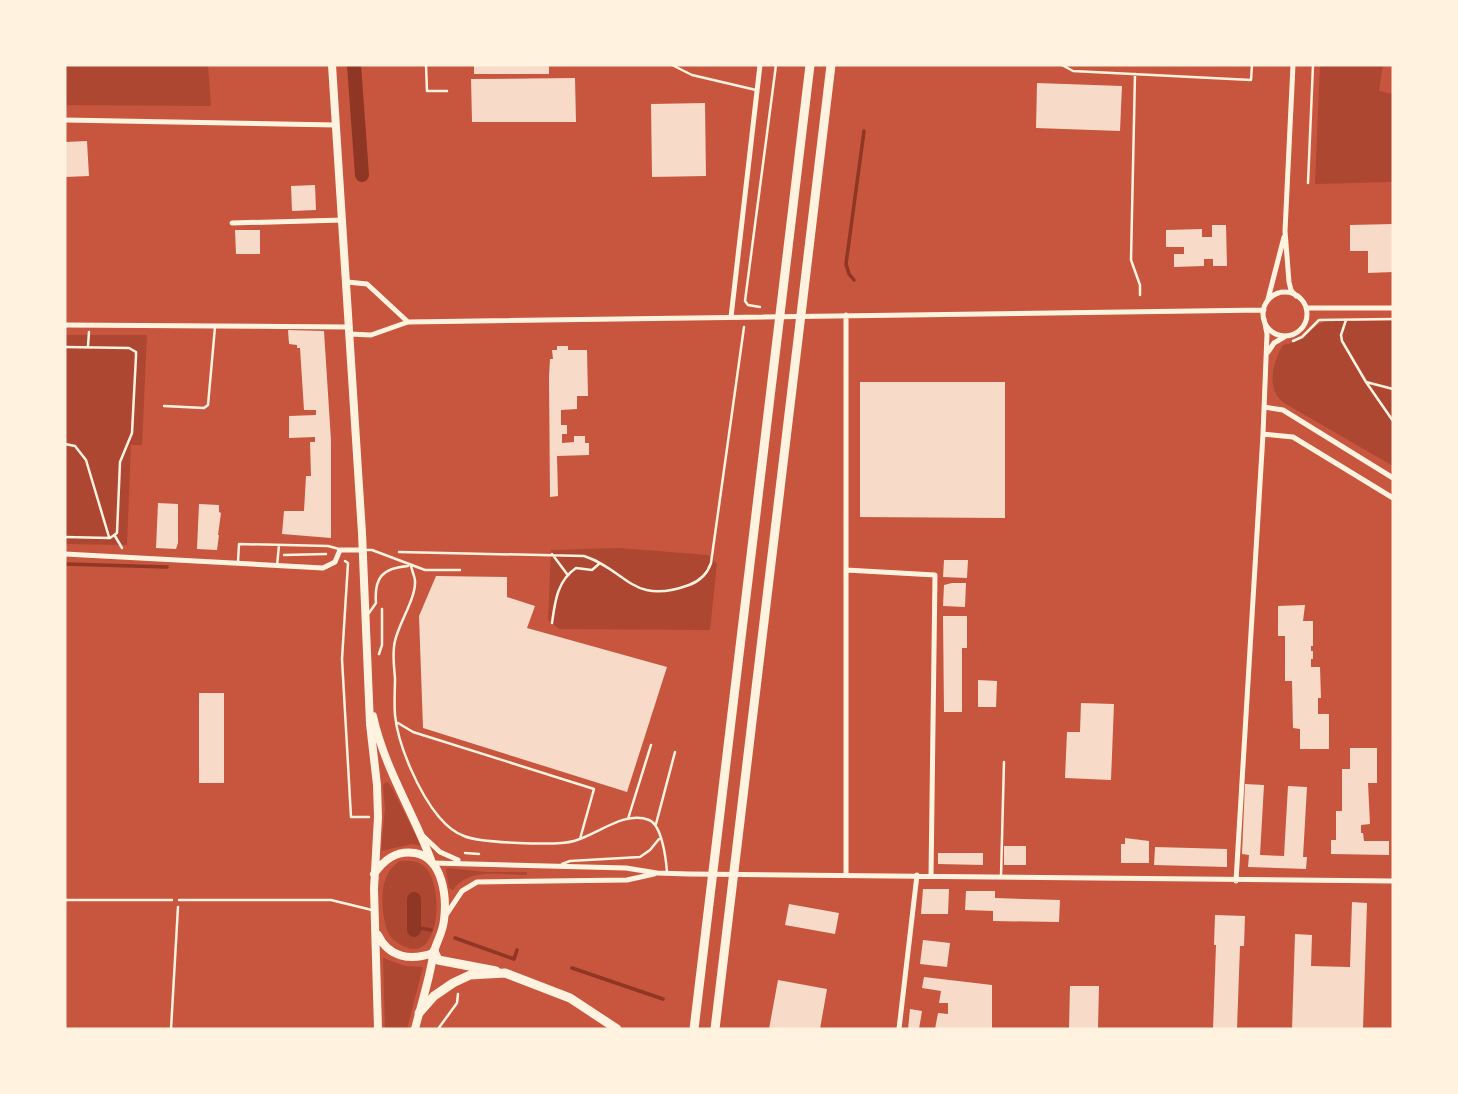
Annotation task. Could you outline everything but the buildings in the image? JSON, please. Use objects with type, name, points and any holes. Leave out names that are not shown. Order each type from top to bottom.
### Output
[{"type":"highway","points":[[694,1029],[810,65]]},
{"type":"highway","points":[[715,1029],[831,65]]},
{"type":"highway","points":[[434,952],[439,960],[444,962],[467,964],[505,973],[570,998],[617,1029]]},
{"type":"highway","points":[[419,1013],[435,996],[470,975],[505,973]]},
{"type":"main road","points":[[332,65],[363,550],[368,689],[378,817],[374,874],[378,1029]]},
{"type":"main road","points":[[368,689],[382,748],[440,876],[444,919],[415,1029]]},
{"type":"main road","points":[[374,874],[381,864],[397,855],[415,853],[432,862]]},
{"type":"main road","points":[[376,933],[382,944],[400,956],[412,959],[434,952]]},
{"type":"street","points":[[731,317],[760,65]]},
{"type":"street","points":[[1267,355],[1274,343],[1297,332],[1306,317],[1306,309],[1291,290],[1289,282],[1285,230],[1293,65]]},
{"type":"street","points":[[65,120],[336,125]]},
{"type":"street","points":[[232,223],[343,220]]},
{"type":"street","points":[[1236,881],[1264,434],[1267,334],[1264,310],[1285,230]]},
{"type":"street","points":[[346,282],[367,284],[408,322]]},
{"type":"street","points":[[1267,303],[1274,295],[1282,293],[1296,296]]},
{"type":"street","points":[[1306,309],[1393,308]]},
{"type":"street","points":[[65,325],[349,330],[371,335],[408,322],[1264,310]]},
{"type":"street","points":[[846,316],[846,874]]},
{"type":"street","points":[[1264,319],[1273,332],[1289,335]]},
{"type":"street","points":[[1264,407],[1283,410],[1393,478]]},
{"type":"street","points":[[1264,434],[1293,436],[1393,498]]},
{"type":"street","points":[[65,554],[323,568],[338,558],[340,550],[363,550]]},
{"type":"street","points":[[846,570],[934,575],[931,876]]},
{"type":"street","points":[[422,835],[440,852],[467,864]]},
{"type":"street","points":[[432,862],[626,868],[689,874],[1393,881]]},
{"type":"street","points":[[444,919],[457,896],[477,882],[627,880],[657,873]]},
{"type":"street","points":[[899,1029],[917,875]]},
{"type":"lane","points":[[426,65],[427,91],[447,91]]},
{"type":"lane","points":[[672,65],[692,75],[756,90]]},
{"type":"lane","points":[[1062,65],[1073,71],[1251,80],[1252,65]]},
{"type":"lane","points":[[1135,74],[1131,260],[1140,285],[1140,295]]},
{"type":"lane","points":[[164,406],[204,408],[208,405],[215,326]]},
{"type":"lane","points":[[238,562],[239,544],[328,546],[340,550]]},
{"type":"lane","points":[[277,567],[279,545]]},
{"type":"lane","points":[[363,550],[372,550],[425,570],[460,570]]},
{"type":"lane","points":[[365,618],[376,603],[375,587],[379,577],[396,567],[411,566]]},
{"type":"lane","points":[[411,566],[416,582],[399,624],[394,645],[397,722],[411,768],[438,816],[463,836],[478,840],[511,842],[571,842],[640,818],[656,824]]},
{"type":"lane","points":[[397,722],[413,732],[594,789],[580,839]]},
{"type":"lane","points":[[628,820],[651,745]]},
{"type":"lane","points":[[667,873],[665,853],[656,824],[675,752]]},
{"type":"lane","points":[[1001,877],[1004,762]]},
{"type":"lane","points":[[555,867],[570,861],[640,857],[659,839]]},
{"type":"lane","points":[[179,900],[331,900],[365,907],[375,912]]},
{"type":"path","points":[[760,307],[749,306],[745,302],[776,65]]},
{"type":"path","points":[[1308,183],[1313,65]]},
{"type":"path","points":[[1285,343],[1302,337],[1319,320],[1393,319]]},
{"type":"path","points":[[1346,320],[1341,335],[1342,341],[1393,421]]},
{"type":"path","points":[[88,347],[89,325]]},
{"type":"path","points":[[394,551],[584,556],[600,563],[633,586],[655,591],[672,590],[694,583],[708,570],[743,332]]},
{"type":"path","points":[[65,347],[129,348],[136,352],[132,433],[120,462],[115,536],[123,551],[115,549]]},
{"type":"path","points":[[1366,382],[1393,389]]},
{"type":"path","points":[[65,444],[75,446],[86,460],[110,538]]},
{"type":"path","points":[[65,537],[115,536]]},
{"type":"path","points":[[278,555],[325,556],[328,546]]},
{"type":"path","points":[[552,554],[568,575]]},
{"type":"path","points":[[338,558],[348,562],[342,659],[351,817],[378,817]]},
{"type":"path","points":[[552,623],[558,591],[568,575],[576,568],[593,569],[600,563]]},
{"type":"path","points":[[65,900],[179,900],[171,1029]]},
{"type":"path","points":[[438,1029],[457,1003],[455,987]]},
{"type":"shaded area","points":[[65,65],[208,65],[211,106],[65,105]]},
{"type":"shaded area","points":[[1320,65],[1383,65],[1379,91],[1393,94],[1393,182],[1315,184]]},
{"type":"shaded area","points":[[1326,321],[1393,321],[1393,466],[1278,398],[1273,376],[1283,345],[1303,338]]},
{"type":"shaded area","points":[[65,335],[147,335],[142,445],[131,445],[127,545],[65,544]]},
{"type":"shaded area","points":[[619,548],[708,555],[717,564],[710,630],[559,629],[548,620],[551,550]]},
{"type":"shaded area","points":[[387,782],[421,846],[412,844],[381,851],[385,809],[383,785]]},
{"type":"shaded area","points":[[400,861],[421,864],[429,872],[434,886],[436,918],[432,933],[425,944],[415,949],[401,945],[391,937],[383,912],[384,883],[393,867]]},
{"type":"shaded area","points":[[446,869],[527,872],[527,875],[476,875],[459,883],[453,890],[449,888]]},
{"type":"shaded area","points":[[383,958],[405,966],[423,967],[407,1029],[385,1029]]},
{"type":"waterway","points":[[354,65],[362,175]]},
{"type":"waterway","points":[[854,280],[846,264],[864,131]]},
{"type":"waterway","points":[[65,564],[167,567]]},
{"type":"waterway","points":[[414,899],[414,930]]},
{"type":"waterway","points":[[414,927],[431,930]]},
{"type":"waterway","points":[[455,938],[514,959],[517,950]]},
{"type":"waterway","points":[[572,968],[663,999]]}]
